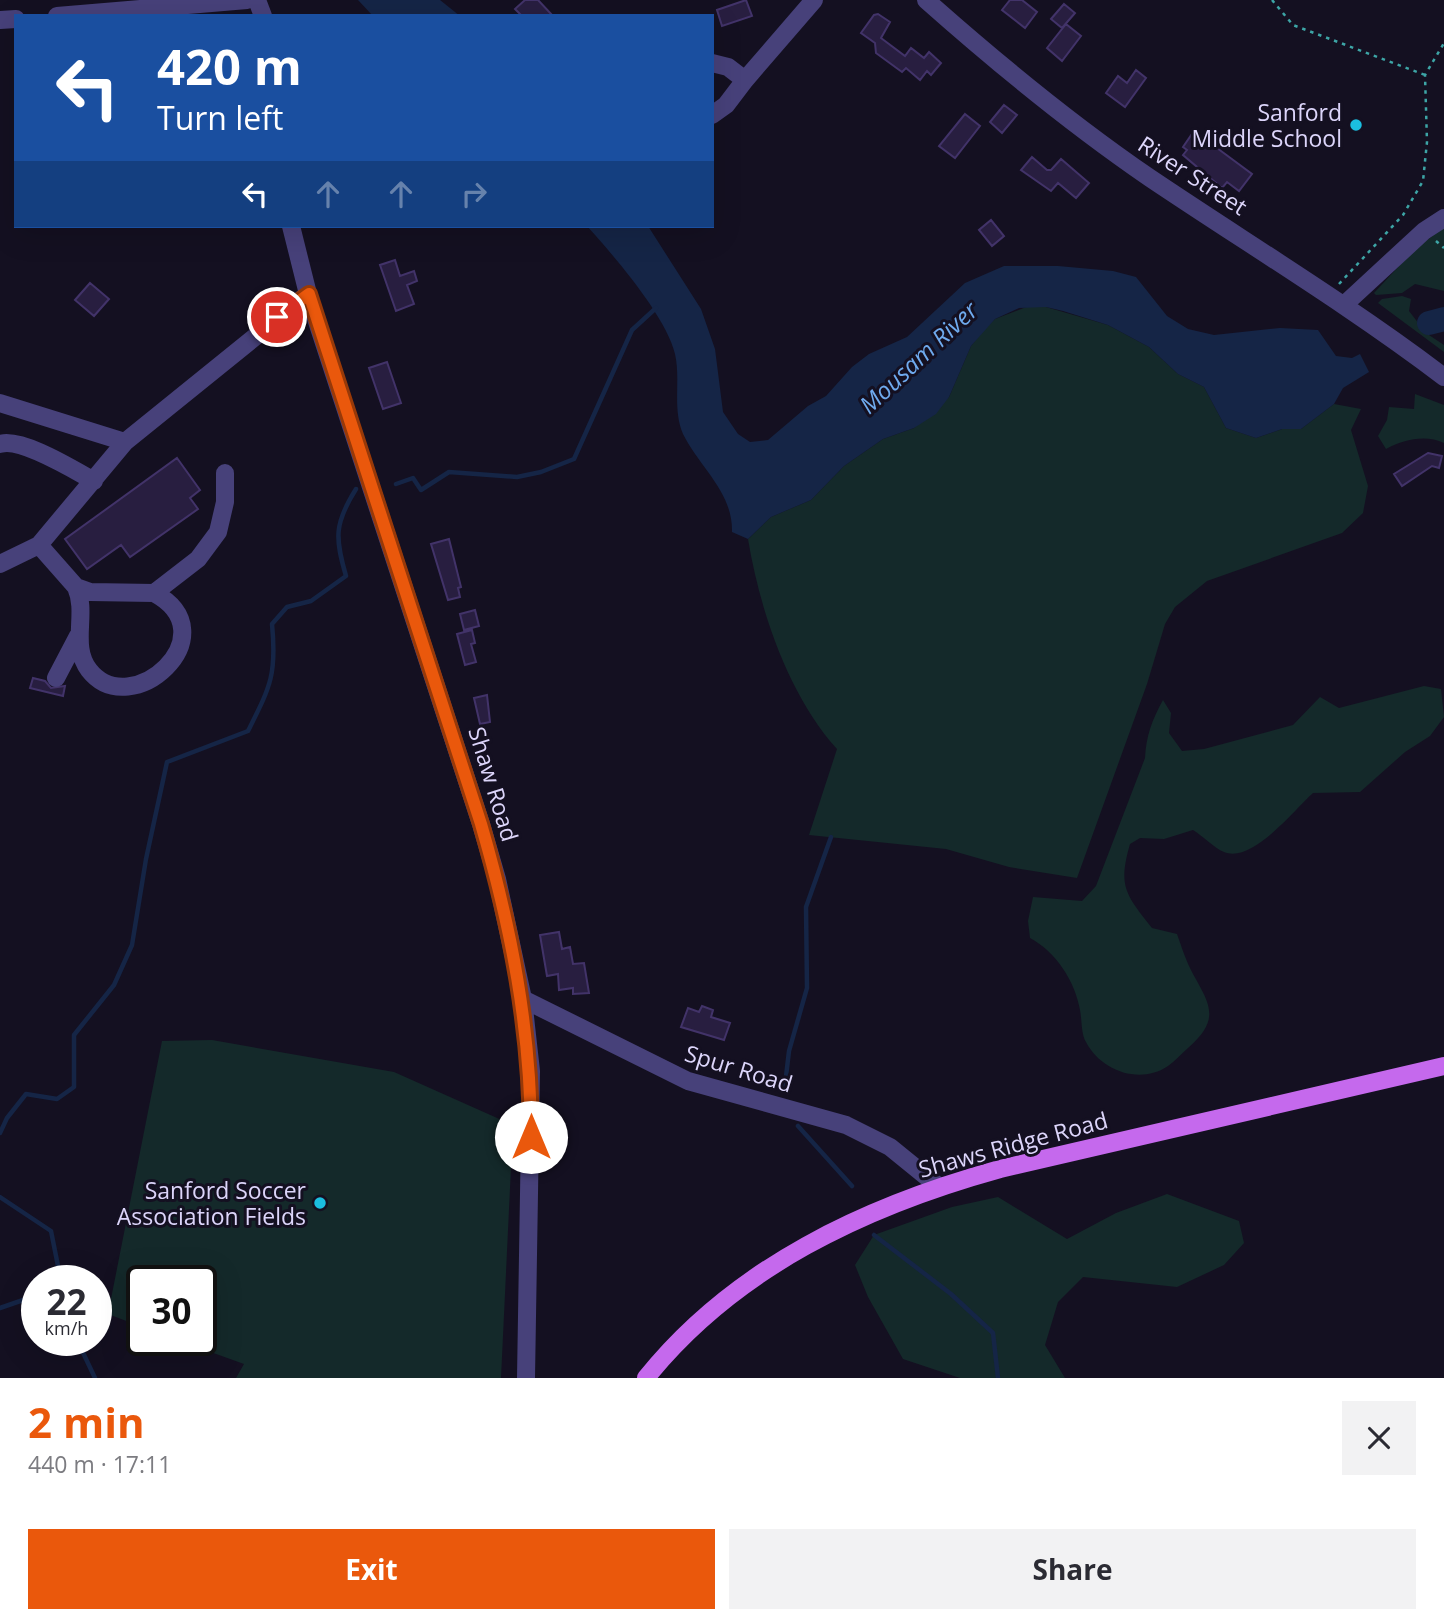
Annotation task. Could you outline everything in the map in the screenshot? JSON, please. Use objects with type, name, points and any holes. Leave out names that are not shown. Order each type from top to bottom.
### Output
[{"type":"main road","name":"Shaws Ridge Road","points":[[646,1378],[709,1315],[768,1268],[811,1242],[878,1208],[937,1186],[1444,1066]]},
{"type":"street","points":[[81,14],[247,0]]},
{"type":"street","points":[[714,114],[726,105],[814,0]]},
{"type":"street","name":"River Street","points":[[926,0],[1010,72],[1111,150],[1337,299],[1444,377]]},
{"type":"street","points":[[714,64],[727,67],[745,80]]},
{"type":"street","points":[[1337,299],[1444,218]]},
{"type":"street","name":"Shaw Road","points":[[292,228],[309,294],[481,824],[497,879],[523,999],[531,1105],[526,1378]]},
{"type":"street","points":[[0,564],[39,545],[125,442],[309,294]]},
{"type":"street","points":[[0,403],[125,442]]},
{"type":"street","points":[[0,444],[5,442],[29,449],[94,481]]},
{"type":"street","points":[[76,587],[106,594],[154,593],[198,559],[218,532],[225,502],[225,473]]},
{"type":"street","points":[[39,545],[76,587],[83,612],[78,636],[56,678]]},
{"type":"street","points":[[78,636],[88,669],[103,682],[117,687],[132,686],[154,678],[173,662],[181,643],[181,627],[178,611],[154,593]]},
{"type":"street","name":"Spur Road","points":[[523,999],[688,1081],[846,1125],[890,1147],[937,1186]]},
{"type":"path","points":[[1272,0],[1293,26],[1425,75]]},
{"type":"path","points":[[1337,299],[1404,215],[1423,181],[1427,142],[1425,75],[1444,43]]},
{"type":"green space","points":[[1444,227],[1444,291],[1415,284],[1402,293],[1374,293],[1413,251]]},
{"type":"green space","points":[[1402,296],[1411,299],[1409,311],[1426,333],[1444,345],[1444,352],[1378,303],[1382,299]]},
{"type":"green space","points":[[1029,306],[1046,307],[1108,325],[1149,347],[1178,374],[1204,387],[1226,428],[1256,438],[1282,429],[1301,429],[1334,404],[1361,409],[1351,430],[1368,486],[1363,513],[1342,533],[1207,581],[1175,607],[1165,624],[1147,684],[1077,878],[1009,867],[946,849],[809,835],[837,749],[804,703],[790,677],[760,594],[748,539],[771,517],[811,500],[844,466],[883,439],[914,428],[949,397],[971,346],[984,330],[995,319]]},
{"type":"green space","points":[[1415,394],[1444,405],[1444,443],[1414,439],[1386,449],[1378,436],[1387,420],[1389,407],[1414,409]]},
{"type":"green space","points":[[1424,686],[1441,689],[1444,717],[1430,736],[1405,752],[1360,792],[1313,793],[1260,843],[1235,854],[1220,850],[1193,830],[1164,839],[1140,838],[1130,844],[1126,858],[1126,889],[1152,928],[1177,934],[1208,1004],[1208,1021],[1198,1038],[1171,1064],[1157,1072],[1122,1072],[1101,1061],[1084,1039],[1080,1010],[1069,978],[1056,959],[1030,938],[1028,921],[1033,897],[1082,901],[1096,886],[1145,758],[1150,728],[1163,700],[1171,713],[1169,733],[1182,751],[1204,749],[1293,725],[1320,697],[1339,708]]},
{"type":"green space","name":"Sanford Soccer Association Fields","points":[[212,1040],[394,1072],[513,1125],[501,1378],[236,1378],[244,1364],[217,1354],[217,1265],[126,1265],[126,1321],[112,1316],[112,1294],[162,1041]]},
{"type":"green space","points":[[1167,1194],[1239,1221],[1244,1243],[1224,1265],[1177,1287],[1083,1277],[1058,1302],[1045,1345],[1065,1378],[960,1378],[903,1359],[868,1297],[855,1265],[874,1235],[952,1207],[998,1197],[1067,1239],[1116,1213]]},
{"type":"water","points":[[358,0],[440,0],[458,14],[371,14]]},
{"type":"water","points":[[589,228],[649,228],[701,309],[715,349],[723,412],[738,434],[750,442],[768,440],[808,406],[826,396],[852,367],[869,354],[907,337],[965,283],[1004,266],[1058,266],[1113,271],[1136,277],[1167,316],[1188,329],[1214,335],[1280,328],[1318,330],[1336,356],[1352,358],[1360,354],[1369,372],[1343,388],[1334,404],[1301,429],[1282,429],[1256,438],[1226,428],[1204,387],[1178,374],[1149,347],[1108,325],[1063,311],[1046,307],[1019,308],[995,319],[971,346],[949,397],[936,414],[914,428],[883,439],[844,466],[811,500],[771,517],[748,539],[732,532],[731,518],[721,492],[683,434],[677,404],[675,354],[670,339],[638,287]]},
{"type":"building","points":[[525,0],[538,0],[551,14],[520,14],[515,9]]},
{"type":"building","points":[[746,0],[752,16],[722,26],[717,10]]},
{"type":"building","points":[[1010,0],[1022,0],[1037,12],[1025,28],[1002,10]]},
{"type":"building","points":[[1064,4],[1075,13],[1062,28],[1051,19]]},
{"type":"building","points":[[878,14],[890,22],[881,38],[905,56],[911,48],[924,58],[929,52],[941,63],[931,75],[927,71],[920,80],[906,68],[902,72],[876,53],[875,43],[861,33],[874,15]]},
{"type":"building","points":[[1066,24],[1081,36],[1062,61],[1047,48]]},
{"type":"building","points":[[1136,70],[1146,78],[1125,107],[1106,93],[1118,76],[1127,83]]},
{"type":"building","points":[[1004,105],[1017,115],[1002,133],[990,122]]},
{"type":"building","points":[[965,114],[980,126],[955,158],[939,146]]},
{"type":"building","points":[[1194,131],[1252,174],[1239,191],[1227,182],[1222,188],[1183,155],[1187,150],[1183,147]]},
{"type":"building","points":[[1032,157],[1047,170],[1051,170],[1061,159],[1089,183],[1076,198],[1058,183],[1051,191],[1021,170]]},
{"type":"building","points":[[991,220],[1004,236],[992,246],[979,230]]},
{"type":"building","points":[[395,260],[400,276],[414,271],[417,281],[407,285],[414,304],[396,311],[380,265]]},
{"type":"building","points":[[90,283],[109,299],[94,316],[75,300]]},
{"type":"building","points":[[387,362],[401,403],[383,409],[369,368]]},
{"type":"building","points":[[1428,453],[1442,456],[1439,468],[1432,466],[1402,486],[1394,474]]},
{"type":"building","points":[[177,458],[200,490],[190,498],[198,509],[130,557],[121,545],[87,569],[65,539]]},
{"type":"building","points":[[449,539],[461,587],[458,588],[460,597],[448,600],[431,544]]},
{"type":"building","points":[[475,610],[479,626],[464,630],[460,614]]},
{"type":"building","points":[[472,630],[475,643],[471,644],[476,662],[465,665],[457,634]]},
{"type":"building","points":[[33,678],[45,681],[51,688],[65,686],[63,696],[30,688]]},
{"type":"building","points":[[487,695],[490,722],[480,724],[474,698]]},
{"type":"building","points":[[559,932],[562,949],[570,947],[573,964],[584,963],[589,993],[573,994],[573,988],[559,990],[558,974],[547,976],[540,935]]},
{"type":"building","points":[[702,1006],[713,1010],[711,1017],[730,1023],[724,1040],[681,1027],[688,1008],[699,1012]]},
{"type":"waterway","points":[[396,484],[413,478],[421,490],[449,472],[517,477],[541,472],[574,459],[632,330],[656,308]]},
{"type":"waterway","name":"Mousam River","points":[[1429,323],[1444,319]]},
{"type":"waterway","points":[[0,1133],[7,1118],[26,1094],[57,1099],[74,1087],[74,1035],[114,985],[132,945],[146,859],[167,762],[248,731],[270,680],[273,656],[272,624],[287,607],[311,601],[346,576],[340,551],[340,522],[356,489]]},
{"type":"waterway","points":[[785,1085],[789,1051],[807,988],[806,907],[831,837]]},
{"type":"waterway","points":[[798,1126],[852,1186]]},
{"type":"waterway","points":[[0,1197],[51,1231],[58,1265]]},
{"type":"waterway","points":[[874,1235],[951,1294],[993,1333],[998,1378]]},
{"type":"waterway","points":[[0,1308],[21,1301]]},
{"type":"waterway","points":[[85,1356],[95,1378]]},
{"type":"place","name":"Sanford Middle School","points":[[1356,125]]},
{"type":"place","name":"Sanford Soccer Association Fields","points":[[320,1203]]},
{"type":"route","points":[[277,317],[309,294],[481,824],[497,879],[523,999],[531,1071],[531,1137]]}]
